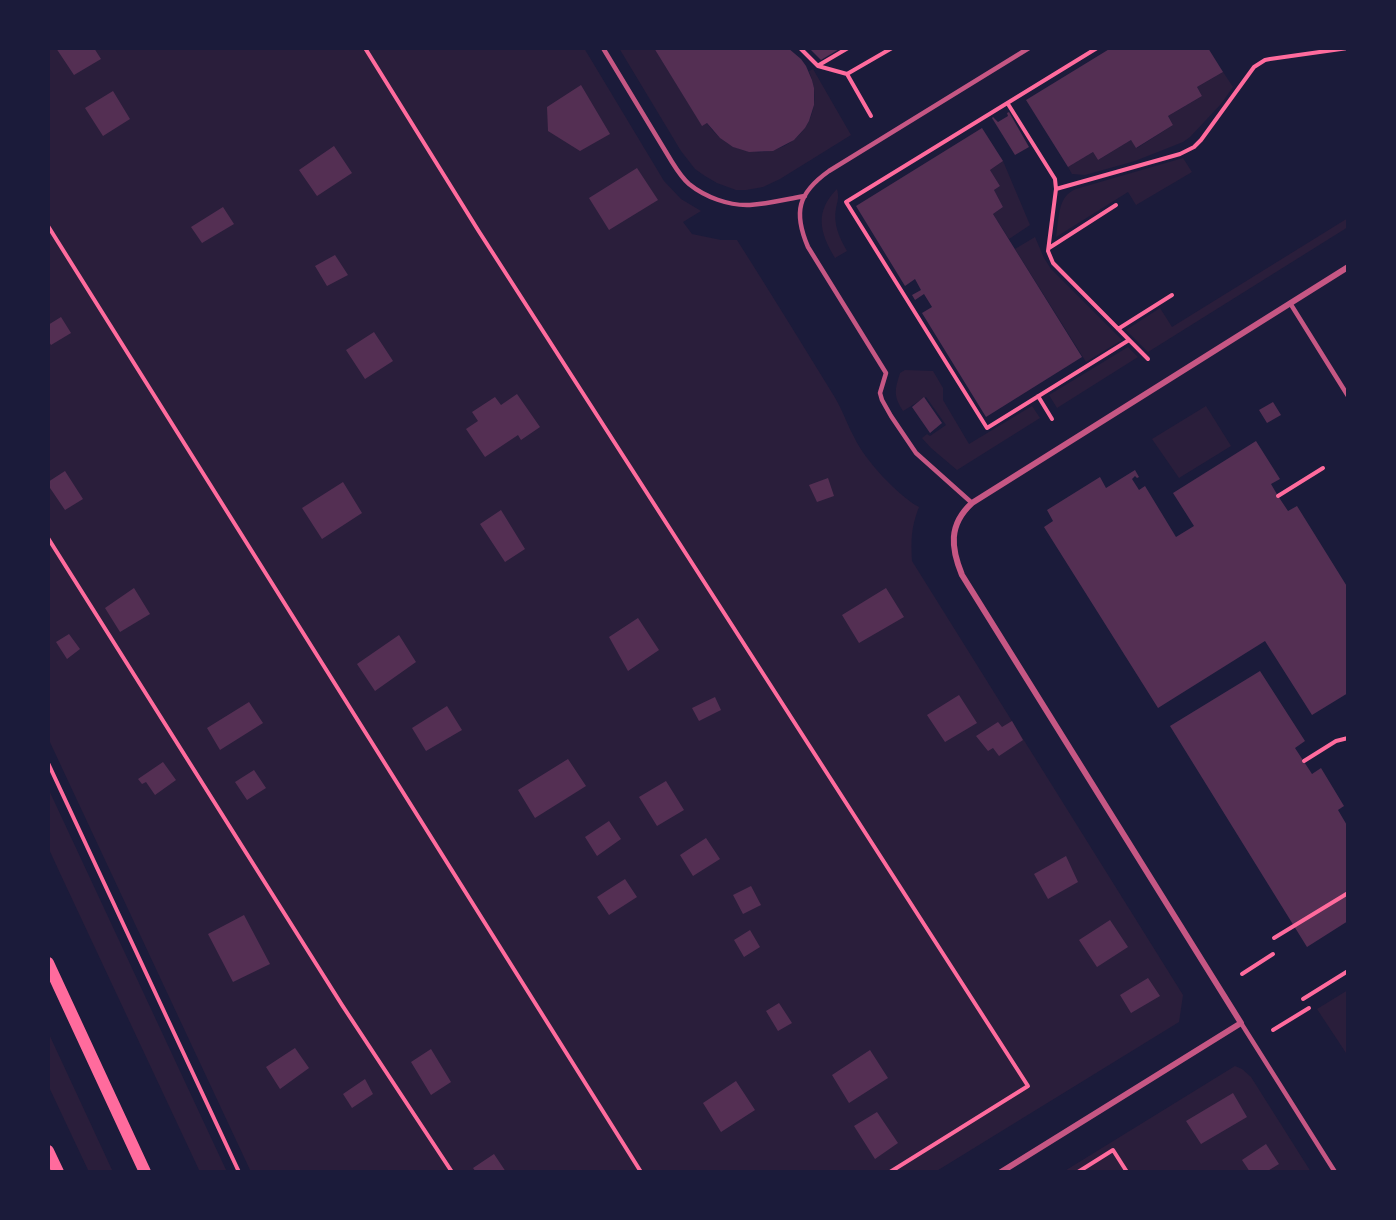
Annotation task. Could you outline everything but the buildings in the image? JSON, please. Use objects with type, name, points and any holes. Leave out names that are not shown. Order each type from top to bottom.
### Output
[{"type":"main road","points":[[48,963],[145,1172]]},
{"type":"main road","points":[[48,1150],[58,1172]]},
{"type":"street","points":[[1001,1172],[1241,1023],[962,575],[954,552],[955,529],[965,509],[972,503],[1348,267]]},
{"type":"lane","points":[[603,48],[672,162],[688,184],[712,198],[735,204],[750,205],[805,196]]},
{"type":"lane","points":[[972,503],[916,453],[891,416],[880,393],[886,373],[808,247],[801,229],[800,208],[809,188],[818,179],[1029,48]]},
{"type":"lane","points":[[1290,303],[1348,396]]},
{"type":"lane","points":[[1241,1023],[1335,1172]]},
{"type":"path","points":[[365,48],[478,230],[1028,1086],[890,1172]]},
{"type":"path","points":[[800,48],[818,66],[847,74],[862,100]]},
{"type":"path","points":[[818,66],[848,48]]},
{"type":"path","points":[[847,74],[892,48]]},
{"type":"path","points":[[1097,48],[846,202],[987,428],[1130,340]]},
{"type":"path","points":[[1056,189],[1180,154],[1194,147],[1212,126],[1251,70],[1264,60],[1348,48]]},
{"type":"path","points":[[1008,104],[1055,178],[1050,257],[1148,359]]},
{"type":"path","points":[[1049,248],[1116,206]]},
{"type":"path","points":[[48,226],[641,1172]]},
{"type":"path","points":[[1118,329],[1172,295]]},
{"type":"path","points":[[1038,396],[1052,419]]},
{"type":"path","points":[[1278,496],[1323,468]]},
{"type":"path","points":[[48,538],[336,995],[453,1172]]},
{"type":"path","points":[[1304,761],[1336,741],[1348,738]]},
{"type":"path","points":[[48,763],[239,1172]]},
{"type":"path","points":[[1274,938],[1348,892]]},
{"type":"path","points":[[1236,978],[1273,954]]},
{"type":"path","points":[[1303,999],[1348,971]]},
{"type":"path","points":[[1270,1032],[1309,1008]]},
{"type":"path","points":[[1078,1172],[1113,1150],[1126,1172]]},
{"type":"shaded area","points":[[48,48],[584,48],[664,181],[681,199],[701,211],[683,222],[692,234],[721,240],[737,240],[840,406],[865,456],[892,486],[919,507],[912,534],[912,561],[1183,995],[1179,1022],[935,1172],[251,1172],[48,738]]},
{"type":"shaded area","points":[[619,48],[654,48],[702,125],[707,123],[725,141],[745,151],[766,152],[785,146],[800,134],[811,117],[814,95],[809,71],[813,69],[851,135],[763,187],[736,190],[717,183],[695,169],[681,151]]},
{"type":"shaded area","points":[[1223,72],[1233,87],[1221,104],[1183,142],[1135,161],[1085,175],[1072,174],[1068,167],[1093,152],[1098,160],[1131,140],[1137,148],[1173,125],[1168,116],[1202,96],[1197,87]]},
{"type":"shaded area","points":[[1183,158],[1192,172],[1136,205],[1128,192],[1056,237],[1060,209],[1070,192]]},
{"type":"shaded area","points":[[1003,161],[1030,225],[1009,239],[993,214],[1003,207],[994,190],[1000,186],[990,170]]},
{"type":"shaded area","points":[[837,189],[836,225],[847,251],[835,258],[823,231],[822,214]]},
{"type":"shaded area","points":[[1348,218],[1348,227],[1148,352],[1126,330],[1160,308],[1172,327]]},
{"type":"shaded area","points":[[1035,237],[1051,269],[1122,340],[1086,362],[1015,249]]},
{"type":"shaded area","points":[[1128,347],[1138,357],[1057,408],[1049,395]]},
{"type":"shaded area","points":[[905,370],[933,371],[943,388],[943,400],[969,444],[1032,406],[1040,418],[957,470],[922,438],[927,434],[930,436],[946,425],[926,397],[903,411],[896,396],[896,388],[900,373]]},
{"type":"shaded area","points":[[1206,406],[1231,446],[1179,478],[1152,439]]},
{"type":"shaded area","points":[[48,788],[227,1172],[200,1172],[59,871],[48,847]]},
{"type":"shaded area","points":[[1348,990],[1348,1056],[1317,1009]]},
{"type":"shaded area","points":[[48,1032],[113,1172],[89,1172],[48,1085]]},
{"type":"shaded area","points":[[1235,1066],[1251,1077],[1311,1172],[1063,1172]]}]
